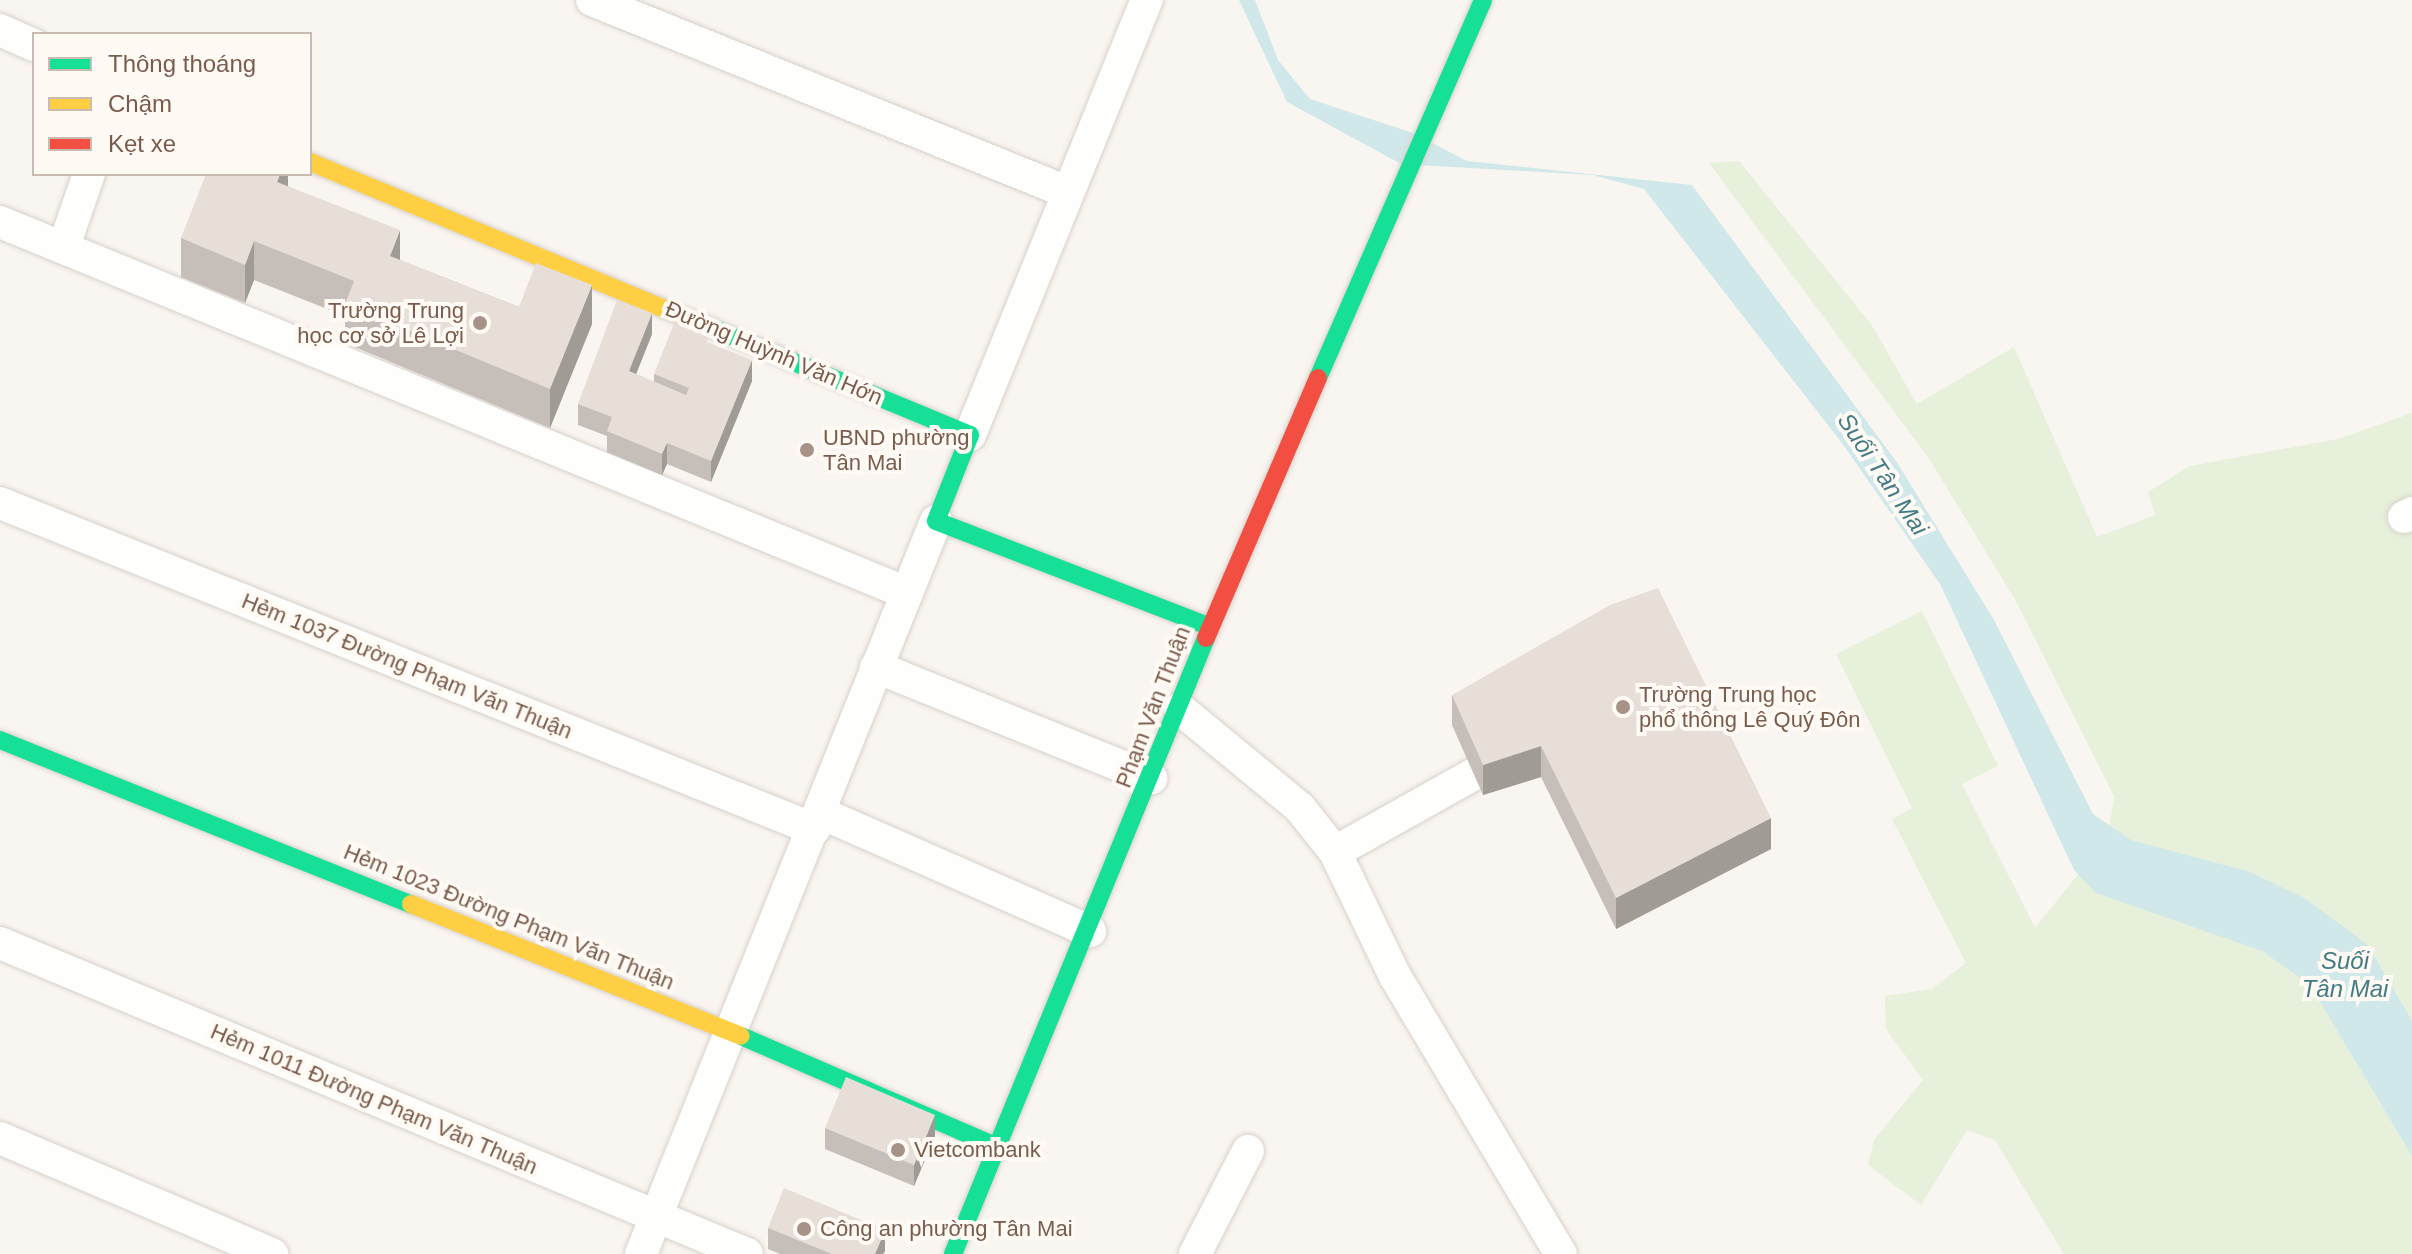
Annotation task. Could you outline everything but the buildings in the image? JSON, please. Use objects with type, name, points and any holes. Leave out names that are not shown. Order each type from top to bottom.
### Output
[{"type":"street","points":[[592,0],[1067,192]]},
{"type":"street","points":[[641,1254],[1147,0]]},
{"type":"street","name":"Phạm Văn Thuận","points":[[953,1254],[1090,931],[1210,627],[1401,178],[1483,0]]},
{"type":"street","points":[[0,30],[32,44]]},
{"type":"street","name":"Đường Huỳnh Văn Hớn","points":[[312,163],[970,435]]},
{"type":"street","points":[[64,246],[88,176]]},
{"type":"street","points":[[0,222],[907,593]]},
{"type":"street","name":"Hẻm 1037 Đường Phạm Văn Thuận","points":[[0,503],[817,821],[1090,931]]},
{"type":"street","points":[[936,521],[1210,627]]},
{"type":"street","points":[[876,667],[1151,778]]},
{"type":"street","points":[[1180,709],[1300,808],[1335,852],[1395,976],[1561,1254]]},
{"type":"street","name":"Hẻm 1023 Đường Phạm Văn Thuận","points":[[0,740],[729,1031],[997,1147]]},
{"type":"street","points":[[1335,852],[1474,774]]},
{"type":"street","name":"Hẻm 1011 Đường Phạm Văn Thuận","points":[[0,943],[747,1254]]},
{"type":"street","points":[[0,1138],[272,1254]]},
{"type":"street","points":[[1195,1254],[1248,1151]]},
{"type":"green space","points":[[1739,161],[1871,324],[1917,404],[2014,347],[2097,537],[2155,515],[2148,492],[2190,466],[2338,439],[2412,413],[2412,1254],[2064,1254],[1995,1140],[1967,1130],[1921,1205],[1868,1165],[1874,1140],[1923,1080],[1886,1029],[1885,996],[1932,989],[1966,963],[1892,819],[1912,808],[1836,654],[1922,611],[1998,766],[1962,784],[2035,928],[2108,837],[2114,796],[2016,601],[1928,457],[1709,163]]},
{"type":"water","name":"Suối Tân Mai","points":[[1239,0],[1255,0],[1278,60],[1310,99],[1413,133],[1467,161],[1692,185],[1898,464],[1994,620],[2093,814],[2131,840],[2250,872],[2306,899],[2368,945],[2412,1021],[2412,1156],[2310,985],[2262,951],[2096,893],[2074,870],[1940,584],[1842,443],[1644,189],[1593,175],[1401,164],[1287,102]]},
{"type":"traffic: fast","points":[[1318,378],[1483,0]]},
{"type":"traffic: fast","points":[[702,324],[970,435],[936,521],[1210,627]]},
{"type":"traffic: fast","points":[[953,1254],[1206,638]]},
{"type":"traffic: fast","points":[[0,740],[411,904]]},
{"type":"traffic: fast","points":[[741,1036],[997,1147]]},
{"type":"traffic: slow","points":[[312,163],[702,324]]},
{"type":"traffic: slow","points":[[411,904],[741,1036]]},
{"type":"traffic: jam","points":[[1206,638],[1318,378]]},
{"type":"place","name":"Trường Trung học cơ sở Lê Lợi","points":[[480,323]]},
{"type":"place","name":"UBND phường Tân Mai","points":[[807,450]]},
{"type":"place","name":"Trường Trung học phổ thông Lê Quý Đôn","points":[[1623,707]]},
{"type":"place","name":"Vietcombank","points":[[898,1150]]},
{"type":"place","name":"Công an phường Tân Mai","points":[[804,1229]]}]
